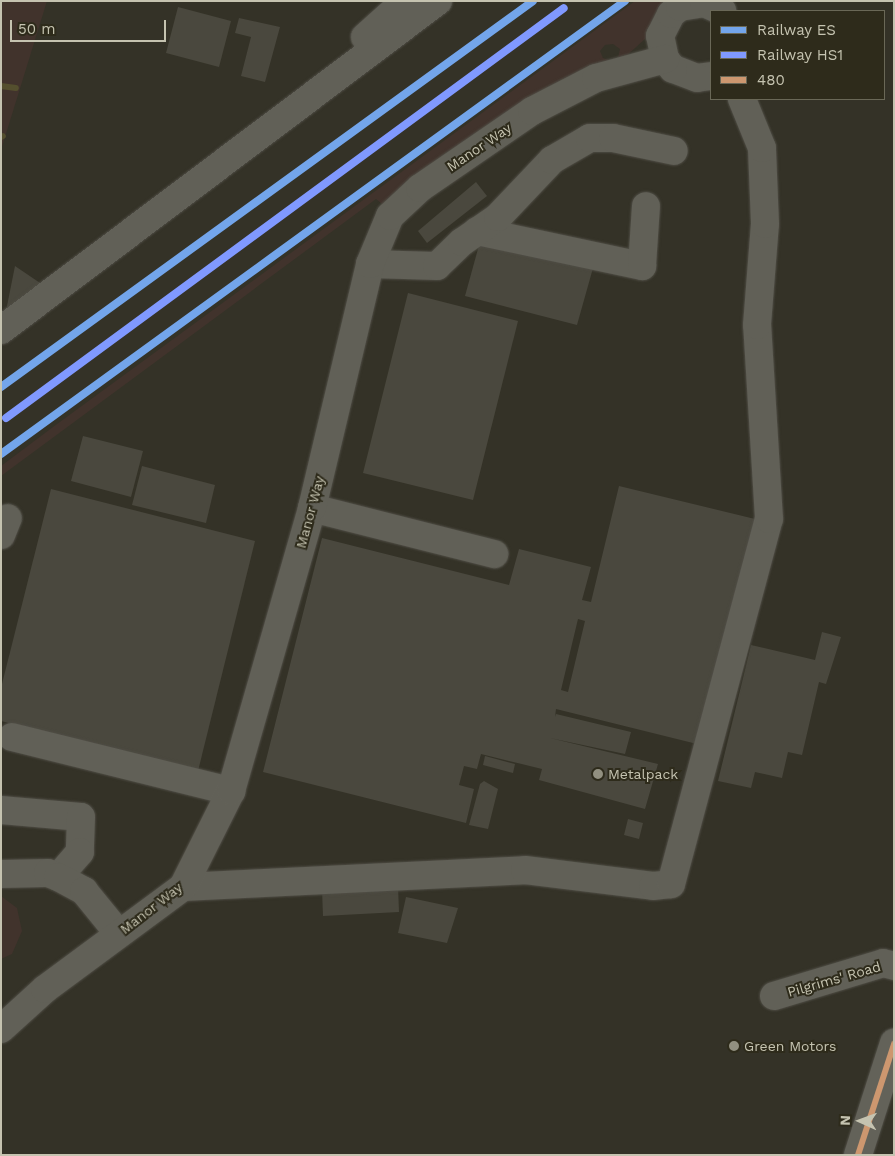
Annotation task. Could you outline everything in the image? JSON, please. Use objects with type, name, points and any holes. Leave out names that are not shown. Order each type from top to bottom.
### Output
[{"type":"main road","points":[[858,1155],[894,1043]]},
{"type":"street","points":[[310,87],[405,1]]},
{"type":"street","points":[[1,330],[438,1]]},
{"type":"street","points":[[710,76],[685,76],[665,59],[660,36],[670,14],[691,3],[704,3],[720,10]]},
{"type":"street","name":"Manor Way","points":[[1,1029],[45,989],[183,887],[231,791],[312,508],[370,264],[390,216],[456,162],[532,111],[596,78],[665,59]]},
{"type":"street","points":[[183,887],[525,870],[670,885],[770,519],[757,325],[765,224],[762,148],[742,100]]},
{"type":"street","points":[[370,264],[437,266],[525,192],[552,160],[590,138],[613,138],[674,151]]},
{"type":"street","points":[[477,231],[642,266],[646,206]]},
{"type":"street","points":[[312,508],[494,554]]},
{"type":"street","points":[[12,737],[231,791]]},
{"type":"street","points":[[1,810],[81,817],[80,852],[58,877]]},
{"type":"street","points":[[1,874],[48,873],[58,877],[84,891],[119,934]]},
{"type":"street","name":"Pilgrims' Road","points":[[774,996],[883,963],[894,966]]},
{"type":"shaded area","points":[[1,1],[47,1],[1,150]]},
{"type":"shaded area","points":[[635,1],[669,1],[645,39],[625,57],[618,58],[620,49],[613,44],[605,45],[600,51],[603,58],[615,62],[387,208],[376,199],[1,476],[1,466],[53,427]]},
{"type":"shaded area","points":[[1,896],[17,908],[22,931],[12,954],[1,959]]},
{"type":"building","points":[[178,7],[231,21],[219,67],[166,53]]},
{"type":"building","points":[[239,18],[280,27],[265,82],[241,76],[251,37],[235,33]]},
{"type":"building","points":[[476,182],[487,196],[427,243],[418,231]]},
{"type":"building","points":[[481,238],[593,268],[577,325],[465,296]]},
{"type":"building","points":[[15,266],[46,287],[5,316]]},
{"type":"building","points":[[408,293],[518,321],[473,500],[363,473]]},
{"type":"building","points":[[83,436],[143,451],[131,497],[71,481]]},
{"type":"building","points":[[142,466],[215,485],[206,523],[132,505]]},
{"type":"building","points":[[619,486],[755,519],[701,745],[556,709],[555,717],[556,714],[631,732],[625,754],[550,738],[658,764],[645,809],[539,780],[542,769],[481,754],[477,769],[464,766],[459,785],[474,789],[466,823],[263,772],[322,538],[509,585],[519,549],[591,567],[582,600],[591,602]],"holes":[[[578,619],[585,621],[568,692],[561,690]]]},
{"type":"building","points":[[51,489],[255,541],[198,771],[1,721],[1,688]]},
{"type":"building","points":[[822,632],[841,637],[826,684],[819,682],[802,755],[788,752],[782,778],[755,772],[751,788],[718,781],[751,645],[815,660]]},
{"type":"building","points":[[485,756],[515,764],[513,773],[483,765]]},
{"type":"building","points":[[484,781],[498,789],[488,829],[469,825],[480,784]]},
{"type":"building","points":[[628,819],[643,823],[639,839],[624,835]]},
{"type":"building","points":[[398,886],[399,912],[323,916],[322,890]]},
{"type":"building","points":[[406,897],[458,908],[447,943],[398,933]]},
{"type":"waterway","points":[[1,86],[16,88]]},
{"type":"rail line","name":"ES","points":[[1,387],[533,1]]},
{"type":"rail line","name":"ES","points":[[1,454],[625,1]]},
{"type":"rail line","name":"HS1","points":[[6,418],[564,8]]},
{"type":"transit line","name":"480","points":[[858,1155],[894,1044]]},
{"type":"place","name":"Metalpack","points":[[598,774]]},
{"type":"place","name":"Green Motors","points":[[734,1046]]}]
